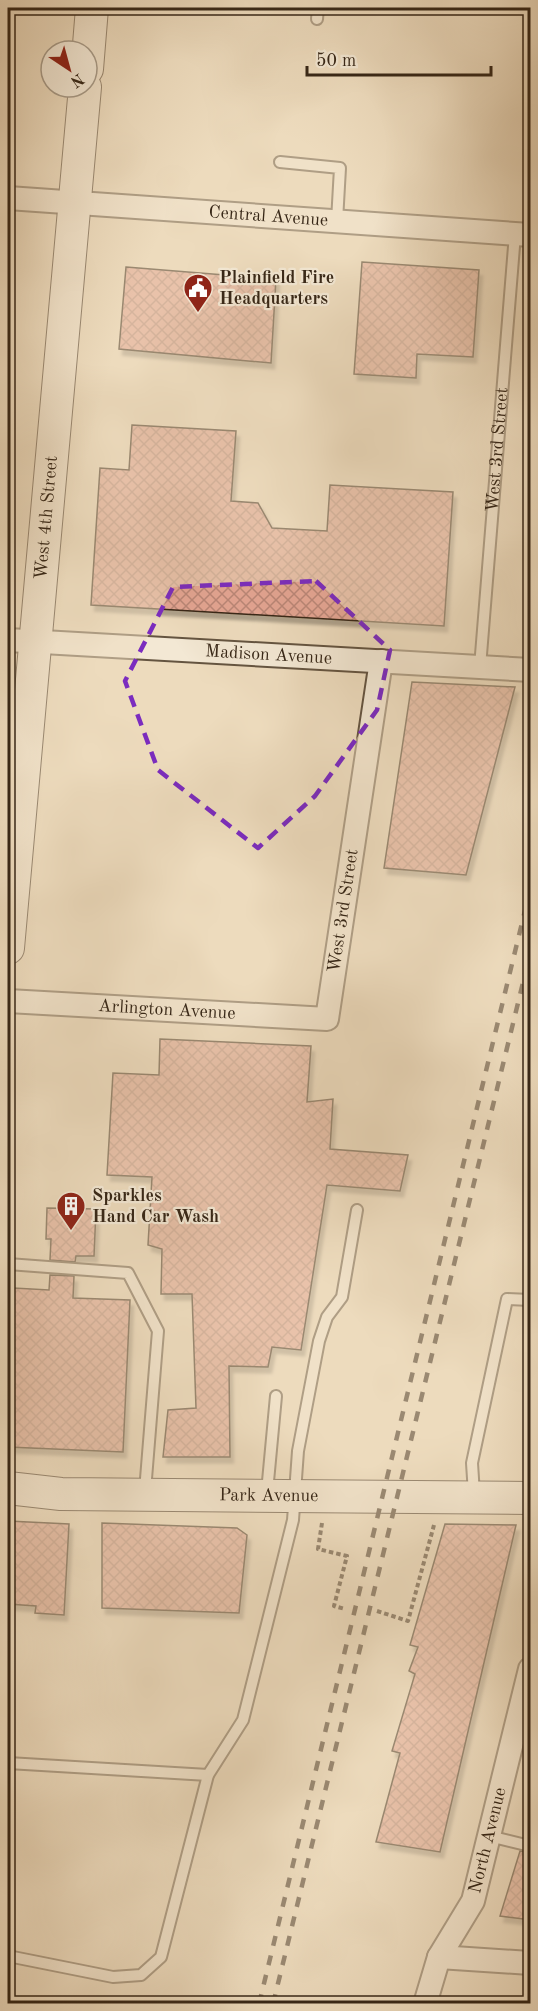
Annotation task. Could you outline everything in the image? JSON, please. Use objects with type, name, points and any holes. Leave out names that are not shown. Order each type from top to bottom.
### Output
[{"type":"main road","points":[[89,39],[92,8]]},
{"type":"main road","name":"West 4th Street","points":[[8,948],[22,640],[75,202],[85,99]]},
{"type":"main road","name":"Park Avenue","points":[[8,1488],[61,1494],[531,1498]]},
{"type":"street","name":"Central Avenue","points":[[8,198],[523,235]]},
{"type":"street","name":"Madison Avenue","points":[[22,640],[531,670]]},
{"type":"street","name":"West 3rd Street","points":[[327,1019],[381,661]]},
{"type":"street","name":"Arlington Avenue","points":[[8,1001],[327,1019]]},
{"type":"street","name":"North Avenue","points":[[425,2004],[439,1957],[473,1901],[531,1669]]},
{"type":"street","points":[[439,1957],[531,1963]]},
{"type":"lane","points":[[280,162],[340,168],[337,221]]},
{"type":"lane","name":"West 3rd Street","points":[[480,667],[523,235]]},
{"type":"lane","points":[[280,1495],[298,1451],[319,1341],[327,1317],[342,1297],[357,1210]]},
{"type":"lane","points":[[8,1264],[128,1273],[158,1331],[145,1494]]},
{"type":"lane","points":[[474,1497],[472,1463],[507,1299],[531,1300]]},
{"type":"lane","points":[[8,1956],[113,1977],[141,1975],[161,1957],[208,1775],[243,1720],[293,1520],[280,1495],[276,1396]]},
{"type":"lane","points":[[8,1762],[208,1775]]},
{"type":"lane","points":[[489,1836],[531,1846]]},
{"type":"path","points":[[326,1496],[318,1549],[347,1556],[334,1606],[345,1609]]},
{"type":"path","points":[[377,1611],[408,1621],[441,1496]]},
{"type":"highlighted area","points":[[316,581],[390,650],[377,710],[315,796],[258,848],[158,770],[125,681],[173,587]]},
{"type":"building","points":[[362,262],[479,270],[473,357],[417,354],[416,378],[354,374]]},
{"type":"building","name":"Plainfield Fire Headquarters","points":[[126,267],[276,279],[271,363],[119,349]]},
{"type":"building","points":[[132,425],[236,431],[231,501],[258,503],[272,528],[327,531],[330,485],[453,492],[444,626],[91,605],[100,468],[129,470]]},
{"type":"building","points":[[412,682],[515,687],[466,875],[384,868]]},
{"type":"building","points":[[160,1039],[311,1046],[307,1102],[333,1099],[330,1149],[408,1155],[400,1191],[327,1185],[301,1350],[272,1347],[268,1367],[229,1366],[230,1457],[163,1457],[168,1410],[196,1408],[192,1294],[161,1294],[162,1249],[148,1245],[152,1177],[107,1175],[113,1073],[159,1075]]},
{"type":"building","name":"Sparkles Hand Car Wash","points":[[47,1208],[96,1209],[94,1256],[76,1256],[75,1262],[50,1260],[51,1239],[46,1239]]},
{"type":"building","points":[[50,1275],[74,1276],[73,1298],[130,1300],[123,1452],[8,1447],[8,1362],[14,1288],[49,1290]]},
{"type":"building","points":[[8,1521],[69,1524],[64,1615],[35,1613],[36,1606],[8,1604]]},
{"type":"building","points":[[102,1523],[237,1528],[247,1535],[239,1613],[102,1608]]},
{"type":"building","points":[[445,1524],[516,1525],[440,1852],[376,1842],[400,1753],[392,1751],[415,1674],[409,1671],[418,1647],[410,1645]]},
{"type":"building","points":[[520,1851],[531,1853],[531,1920],[500,1916]]},
{"type":"railway","points":[[259,2004],[530,890]]},
{"type":"railway","points":[[273,2004],[530,954]]},
{"type":"place","name":"Plainfield Fire Headquarters","points":[[198,314]]},
{"type":"place","name":"Sparkles Hand Car Wash","points":[[71,1232]]}]
